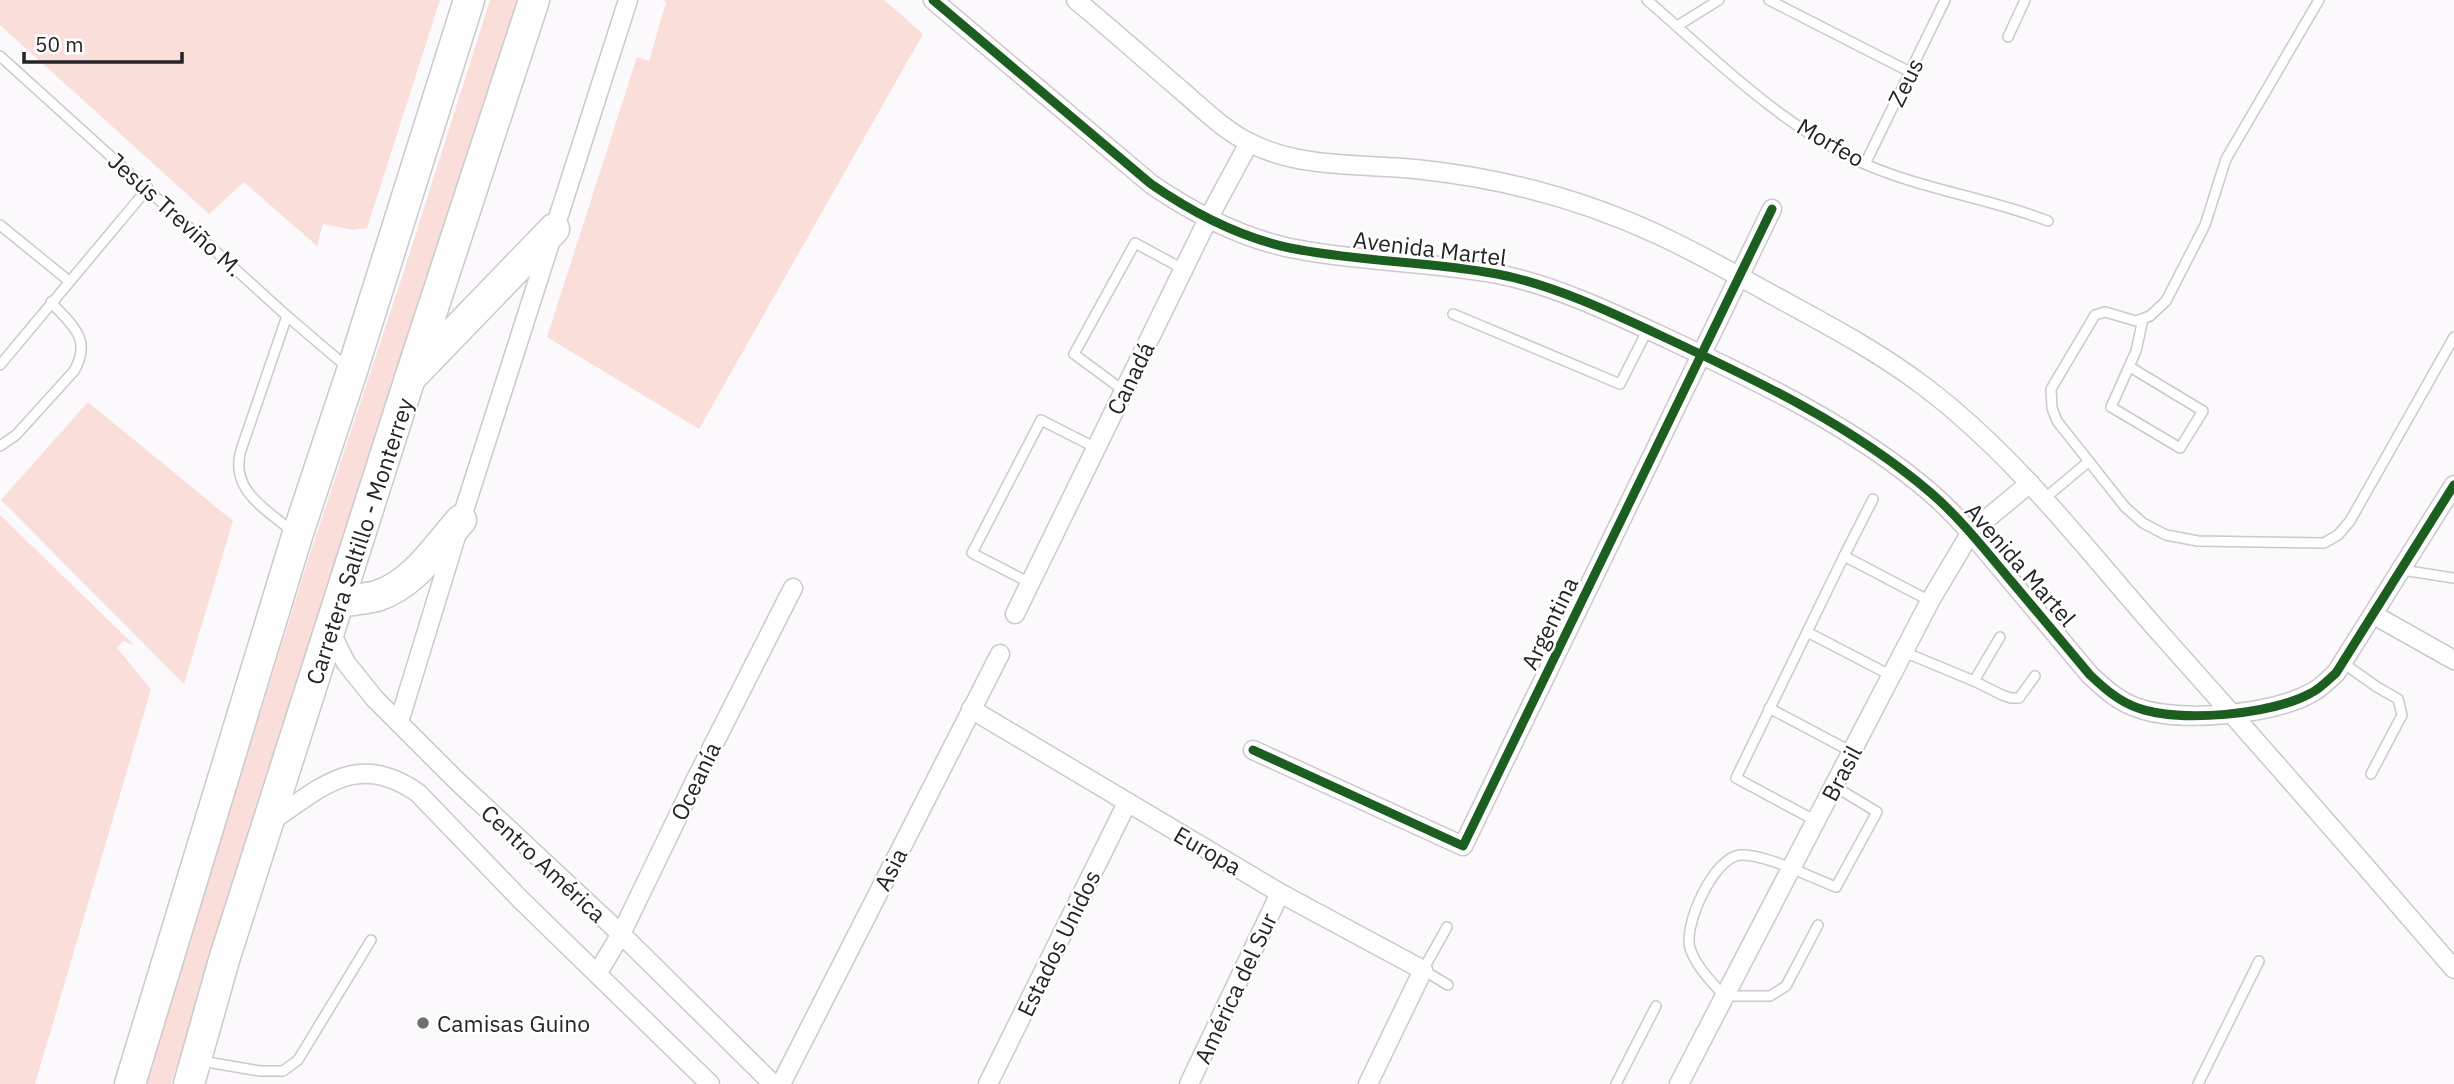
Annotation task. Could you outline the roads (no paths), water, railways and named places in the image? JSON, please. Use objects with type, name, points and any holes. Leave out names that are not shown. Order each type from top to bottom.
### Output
[{"type":"main road","points":[[130,1084],[297,536],[469,0]]},
{"type":"main road","name":"Carretera Saltillo - Monterrey","points":[[193,1072],[224,960],[534,0]]},
{"type":"main road","points":[[410,378],[554,229]]},
{"type":"main road","points":[[339,602],[375,596],[397,587],[412,576],[461,520]]},
{"type":"street","points":[[399,722],[628,0]]},
{"type":"street","name":"Avenida Martel","points":[[933,0],[1151,184],[1208,219],[1286,247],[1499,274],[1569,297],[1648,329],[1700,354],[1849,433],[1931,493],[1970,532],[2090,675],[2109,692],[2135,707],[2160,714],[2184,716],[2233,713],[2283,705],[2313,693],[2336,673],[2343,663],[2454,485]]},
{"type":"street","points":[[1076,0],[1219,122],[1249,143],[1278,154],[1318,162],[1422,169],[1502,183],[1565,199],[1615,216],[1738,276],[1866,346],[1923,385],[1975,429],[2030,483],[2454,969]]},
{"type":"street","name":"Canadá","points":[[1015,614],[1208,219],[1249,143]]},
{"type":"street","name":"Argentina","points":[[1253,750],[1463,846],[1772,209]]},
{"type":"street","name":"Brasil","points":[[1679,1084],[1930,601],[1970,532],[2030,483]]},
{"type":"street","name":"Oceanía","points":[[597,974],[621,934],[793,588]]},
{"type":"street","points":[[2374,615],[2454,660]]},
{"type":"street","name":"Centro América","points":[[330,631],[346,663],[360,682],[399,722],[773,1084]]},
{"type":"street","name":"Asia","points":[[781,1084],[1000,654]]},
{"type":"street","name":"Europa","points":[[971,709],[1280,893],[1423,970]]},
{"type":"street","name":"Centro América","points":[[270,822],[330,782],[350,775],[368,772],[401,781],[418,793],[520,899],[710,1084]]},
{"type":"street","name":"Estados Unidos","points":[[988,1084],[1128,803]]},
{"type":"street","name":"América del Sur","points":[[1189,1084],[1280,893]]},
{"type":"street","points":[[1368,1084],[1423,970]]},
{"type":"lane","name":"Morfeo","points":[[1647,0],[1768,104],[1819,139],[1865,164],[1966,198],[2015,208],[2048,221]]},
{"type":"lane","points":[[1677,26],[1720,0]]},
{"type":"lane","points":[[1769,0],[1910,72]]},
{"type":"lane","name":"Zeus","points":[[1865,164],[1945,0]]},
{"type":"lane","points":[[2008,37],[2025,0]]},
{"type":"lane","points":[[2319,0],[2226,159],[2205,225],[2166,301],[2156,312],[2143,319],[2126,320],[2105,312],[2095,315],[2052,388],[2052,408],[2057,421],[2125,507],[2143,523],[2166,535],[2198,541],[2324,544],[2338,535],[2350,521],[2454,337]]},
{"type":"lane","name":"Jesús Treviño M.","points":[[0,56],[287,316],[352,371]]},
{"type":"lane","points":[[0,365],[148,188]]},
{"type":"lane","points":[[0,225],[69,281]]},
{"type":"lane","points":[[1124,391],[1074,354],[1135,243],[1184,269]]},
{"type":"lane","points":[[0,446],[16,435],[79,362],[82,343],[80,335],[51,302]]},
{"type":"lane","points":[[1453,314],[1620,384],[1648,329]]},
{"type":"lane","points":[[287,316],[237,471],[245,489],[297,536]]},
{"type":"lane","points":[[2130,366],[2203,411],[2180,448],[2111,407],[2136,351],[2143,319]]},
{"type":"lane","points":[[1030,583],[972,553],[1041,420],[1096,448]]},
{"type":"lane","points":[[2044,499],[2088,462]]},
{"type":"lane","points":[[1816,821],[1736,778],[1873,499]]},
{"type":"lane","points":[[1844,556],[1930,601]]},
{"type":"lane","points":[[2402,570],[2454,578]]},
{"type":"lane","points":[[1807,632],[1892,676]]},
{"type":"lane","points":[[1975,681],[2000,637]]},
{"type":"lane","points":[[1904,652],[2015,699],[2023,694],[2035,676]]},
{"type":"lane","points":[[2343,663],[2398,699],[2402,715],[2371,774]]},
{"type":"lane","points":[[1769,708],[1852,752]]},
{"type":"lane","points":[[1818,925],[1786,986],[1770,996],[1724,996],[1695,961],[1689,946],[1689,927],[1698,902],[1724,861],[1736,855],[1751,855],[1836,887],[1877,812],[1834,786]]},
{"type":"lane","points":[[1423,970],[1447,927]]},
{"type":"lane","points":[[193,1072],[283,1071],[298,1060],[371,940]]},
{"type":"lane","points":[[2197,1084],[2259,961]]},
{"type":"lane","name":"Europa","points":[[1423,970],[1448,985]]},
{"type":"lane","points":[[1616,1084],[1656,1006]]},
{"type":"place","name":"Camisas Guino","points":[[423,1023]]}]
